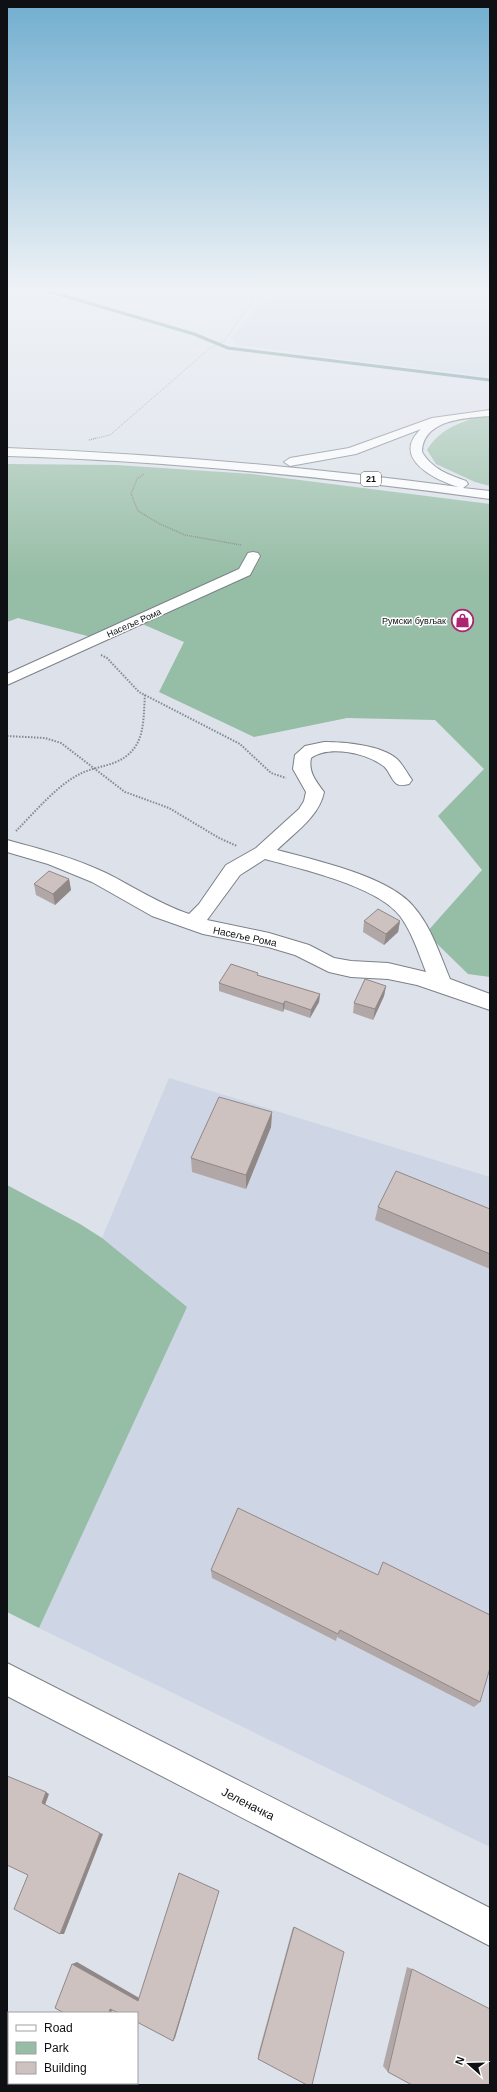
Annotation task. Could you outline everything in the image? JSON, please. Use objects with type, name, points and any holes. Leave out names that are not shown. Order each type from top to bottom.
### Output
[{"type":"street","points":[[251,467],[315,459],[352,451],[420,425],[466,415],[490,413]]},
{"type":"street","points":[[443,420],[429,429],[417,441],[416,448],[418,456],[428,467],[444,477],[490,494]]},
{"type":"street","name":"21","points":[[7,452],[143,458],[251,467],[345,476],[490,494]]},
{"type":"street","name":"Насеље Рома","points":[[7,680],[245,572],[253,556]]},
{"type":"street","points":[[192,923],[210,904],[233,870],[263,852],[305,813],[313,802],[315,792],[306,779],[300,764],[303,757],[311,750],[334,747],[378,755],[389,761],[403,780]]},
{"type":"street","name":"Насеље Рома","points":[[10,840],[98,877],[159,911],[192,923],[210,929],[269,940],[302,950],[329,964],[351,969],[388,972],[417,977],[442,984],[490,1002]]},
{"type":"street","points":[[263,852],[321,868],[375,889],[394,900],[405,909],[412,919],[442,984]]},
{"type":"street","name":"Јеленачка","points":[[7,1679],[490,1928]]},
{"type":"path","points":[[86,440],[110,435],[169,385]]},
{"type":"path","points":[[146,472],[137,479],[131,494],[138,511],[160,524],[185,535],[244,545],[253,556]]},
{"type":"path","points":[[83,645],[107,658],[127,680],[144,694],[240,744],[271,773],[283,778],[306,779]]},
{"type":"path","points":[[10,840],[54,794],[80,774],[116,762],[129,755],[142,736],[144,694]]},
{"type":"path","points":[[7,736],[54,740],[68,748],[93,769],[125,792],[169,808],[233,845],[263,852]]},
{"type":"shaded area","points":[[169,1078],[490,1177],[490,1847],[39,1628],[186,1307],[102,1238]]},
{"type":"green space","points":[[480,416],[490,417],[490,486],[475,482],[436,464],[427,450],[443,432]]},
{"type":"green space","points":[[7,464],[117,465],[252,474],[490,504],[490,977],[468,974],[426,933],[482,870],[438,816],[484,769],[435,720],[347,718],[254,737],[159,692],[184,642],[140,623],[95,638],[18,618],[7,622]]},
{"type":"green space","points":[[7,1185],[80,1224],[102,1238],[187,1307],[39,1628],[7,1612]]},
{"type":"building","points":[[49,871],[69,879],[53,894],[34,884]]},
{"type":"building","points":[[378,909],[400,921],[386,934],[364,921]]},
{"type":"building","points":[[231,964],[258,973],[257,975],[320,994],[311,1010],[285,1001],[283,1004],[219,983]]},
{"type":"building","points":[[365,979],[386,986],[375,1009],[354,1003]]},
{"type":"building","points":[[219,1097],[272,1112],[246,1175],[191,1158]]},
{"type":"building","points":[[396,1171],[490,1209],[490,1254],[378,1207]]},
{"type":"building","points":[[238,1508],[378,1575],[383,1562],[490,1615],[490,1668],[480,1702],[340,1630],[338,1634],[211,1570]]},
{"type":"building","points":[[7,1776],[46,1792],[42,1803],[100,1833],[60,1934],[14,1909],[28,1875],[7,1865]]},
{"type":"building","points":[[179,1873],[219,1891],[173,2041],[138,2023],[138,2012],[117,2012],[110,2009],[109,2012],[62,2012],[55,2008],[72,1964],[138,2001]]},
{"type":"building","points":[[294,1927],[344,1952],[312,2085],[307,2085],[258,2059]]},
{"type":"building","points":[[412,1969],[490,2009],[490,2085],[412,2085],[388,2072]]},
{"type":"place","name":"Румски бувљак","points":[[462,621]]}]
